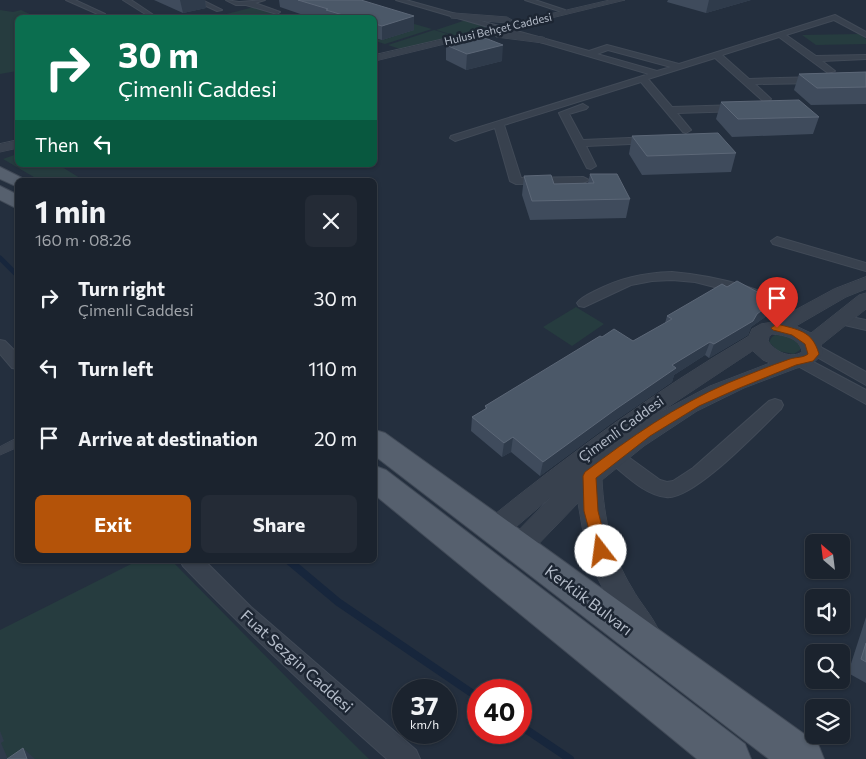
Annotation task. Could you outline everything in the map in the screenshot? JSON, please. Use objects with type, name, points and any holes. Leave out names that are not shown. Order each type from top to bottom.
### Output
[{"type":"main road","points":[[0,172],[15,180]]},
{"type":"main road","points":[[0,192],[15,201]]},
{"type":"main road","name":"Kerkük Bulvarı","points":[[377,442],[803,759]]},
{"type":"main road","points":[[377,480],[730,759]]},
{"type":"street","points":[[69,0],[102,14]]},
{"type":"street","points":[[126,0],[150,15]]},
{"type":"street","points":[[196,0],[219,10]]},
{"type":"street","points":[[229,0],[238,4],[258,0]]},
{"type":"street","points":[[399,0],[656,73]]},
{"type":"street","points":[[528,0],[562,10]]},
{"type":"street","name":"Hulusi Behçet Caddesi","points":[[377,58],[469,36],[523,19],[603,0]]},
{"type":"street","name":"Hulusi Behçet Caddesi","points":[[377,53],[621,0]]},
{"type":"street","points":[[247,3],[278,12]]},
{"type":"street","points":[[454,16],[486,19],[523,19]]},
{"type":"street","points":[[454,16],[468,25],[464,30],[456,34]]},
{"type":"street","points":[[455,138],[835,17],[866,35]]},
{"type":"street","points":[[534,20],[528,25],[527,29],[543,40]]},
{"type":"street","points":[[779,34],[831,71]]},
{"type":"street","points":[[469,36],[508,35],[543,40]]},
{"type":"street","points":[[589,54],[607,47],[678,66]]},
{"type":"street","points":[[716,54],[766,99]]},
{"type":"street","points":[[813,59],[866,57]]},
{"type":"street","points":[[642,77],[686,130]]},
{"type":"street","points":[[747,82],[825,80]]},
{"type":"street","points":[[591,166],[564,113],[597,102],[600,97],[598,92]]},
{"type":"street","points":[[670,110],[754,108]]},
{"type":"street","points":[[498,124],[516,181],[583,180]]},
{"type":"street","points":[[579,143],[665,140]]},
{"type":"street","points":[[777,241],[866,267]]},
{"type":"street","points":[[584,303],[625,282],[645,277],[667,277],[717,283],[745,290],[775,305],[785,323],[796,332],[805,354],[866,398]]},
{"type":"street","points":[[785,323],[840,293],[866,282]]},
{"type":"street","name":"Çimenli Caddesi","points":[[506,539],[550,513],[590,476],[646,432],[719,391],[805,354],[866,299]]},
{"type":"street","points":[[841,320],[866,325]]},
{"type":"street","name":"Çimenli Caddesi","points":[[506,539],[544,487],[635,418],[677,389],[756,340],[757,335],[761,331],[785,323]]},
{"type":"street","points":[[756,340],[765,352],[783,361],[805,354],[862,375]]},
{"type":"street","points":[[0,345],[15,361]]},
{"type":"street","points":[[614,456],[654,486],[667,490],[678,488],[700,473],[775,405]]},
{"type":"street","points":[[590,476],[591,511],[595,531],[607,568],[624,602],[662,655]]},
{"type":"street","name":"Fuat Sezgin Caddesi","points":[[193,563],[243,614],[304,670],[407,759]]},
{"type":"lane","points":[[0,451],[15,444]]},
{"type":"green space","points":[[254,7],[280,15],[223,15]]},
{"type":"green space","points":[[0,10],[13,12],[21,10],[32,15],[15,15],[15,71],[0,74]]},
{"type":"green space","points":[[369,11],[432,29],[385,44],[377,42],[377,39],[382,40],[413,30],[377,19],[377,15],[372,15]]},
{"type":"green space","points":[[466,20],[482,24],[485,28],[457,36],[436,30]]},
{"type":"green space","points":[[434,30],[454,36],[400,49],[388,45]]},
{"type":"green space","points":[[859,34],[866,39],[866,44],[816,45],[802,35]]},
{"type":"green space","points":[[15,155],[15,166],[3,159]]},
{"type":"green space","points":[[17,167],[62,167],[80,178],[36,178]]},
{"type":"green space","points":[[576,307],[604,324],[572,346],[543,327]]},
{"type":"green space","points":[[775,335],[793,339],[801,347],[800,350],[794,354],[778,351],[769,342]]},
{"type":"green space","points":[[133,563],[174,563],[369,759],[0,759],[0,630]]},
{"type":"building","points":[[298,0],[361,0],[414,16],[382,26],[377,25],[377,15],[343,15],[326,10],[328,9]]},
{"type":"building","points":[[480,36],[503,45],[467,54],[446,45],[450,44],[448,43]]},
{"type":"building","points":[[866,72],[866,87],[817,88],[799,74]]},
{"type":"building","points":[[799,100],[819,117],[738,119],[721,102]]},
{"type":"building","points":[[718,133],[736,153],[647,156],[632,136]]},
{"type":"building","points":[[590,174],[617,174],[630,199],[532,201],[524,176],[551,175],[554,184],[594,183]]},
{"type":"building","points":[[737,281],[774,301],[757,314],[753,321],[714,344],[710,342],[672,365],[676,368],[543,462],[513,437],[504,443],[472,417],[487,408],[485,406],[600,336],[602,337],[614,329],[633,341],[672,319],[667,316],[722,284],[727,287]]},
{"type":"building","points":[[866,643],[866,662],[861,659]]},
{"type":"building","points":[[23,748],[27,759],[7,759]]},
{"type":"waterway","points":[[0,258],[15,273]]},
{"type":"waterway","points":[[292,563],[338,602],[467,690]]},
{"type":"waterway","points":[[532,733],[570,759]]},
{"type":"route","points":[[601,551],[591,511],[590,476],[646,432],[670,417],[719,391],[793,362],[802,361],[813,354],[810,342],[804,337],[796,332],[777,328]]}]
